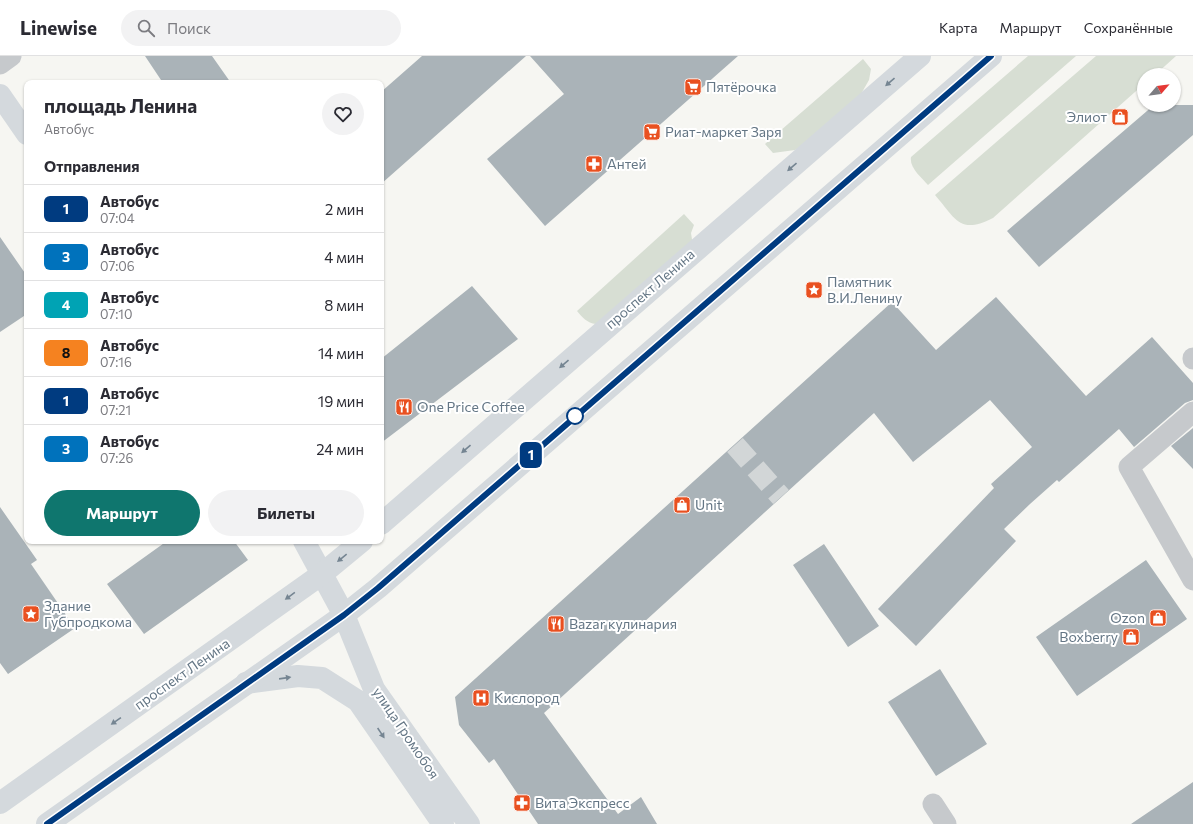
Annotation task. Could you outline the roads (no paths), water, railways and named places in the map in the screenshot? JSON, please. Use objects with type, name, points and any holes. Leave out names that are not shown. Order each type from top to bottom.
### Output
[{"type":"main road","name":"проспект Ленина","points":[[384,521],[920,56]]},
{"type":"main road","points":[[47,824],[344,615],[378,588],[991,56]]},
{"type":"main road","points":[[0,95],[24,130]]},
{"type":"main road","name":"улица Громобоя","points":[[306,544],[344,615],[374,689],[469,824]]},
{"type":"main road","name":"проспект Ленина","points":[[0,803],[322,574],[358,544]]},
{"type":"main road","name":"улица Громобоя","points":[[344,615],[358,701]]},
{"type":"main road","name":"улица Громобоя","points":[[246,683],[298,676],[322,678],[358,701],[443,824]]},
{"type":"street","points":[[0,64],[11,56]]},
{"type":"street","points":[[1193,412],[1129,467],[1193,580]]},
{"type":"street","points":[[933,804],[946,824]]},
{"type":"tunnel","points":[[735,445],[781,497]]},
{"type":"place","name":"Пятёрочка","points":[[693,87]]},
{"type":"place","name":"Элиот","points":[[1120,117]]},
{"type":"place","name":"Риат-маркет Заря","points":[[652,132]]},
{"type":"place","name":"Антей","points":[[594,164]]},
{"type":"place","name":"Памятник В.И.Ленину","points":[[814,290]]},
{"type":"place","name":"One Price Coffee","points":[[404,407]]},
{"type":"place","name":"Unit","points":[[682,505]]},
{"type":"place","name":"Здание Губпродкома","points":[[31,614]]},
{"type":"place","name":"Ozon","points":[[1158,618]]},
{"type":"place","name":"Bazar кулинария","points":[[556,624]]},
{"type":"place","name":"Boxberry","points":[[1131,637]]},
{"type":"place","name":"Кислород","points":[[481,698]]},
{"type":"place","name":"Вита Экспресс","points":[[522,803]]}]
